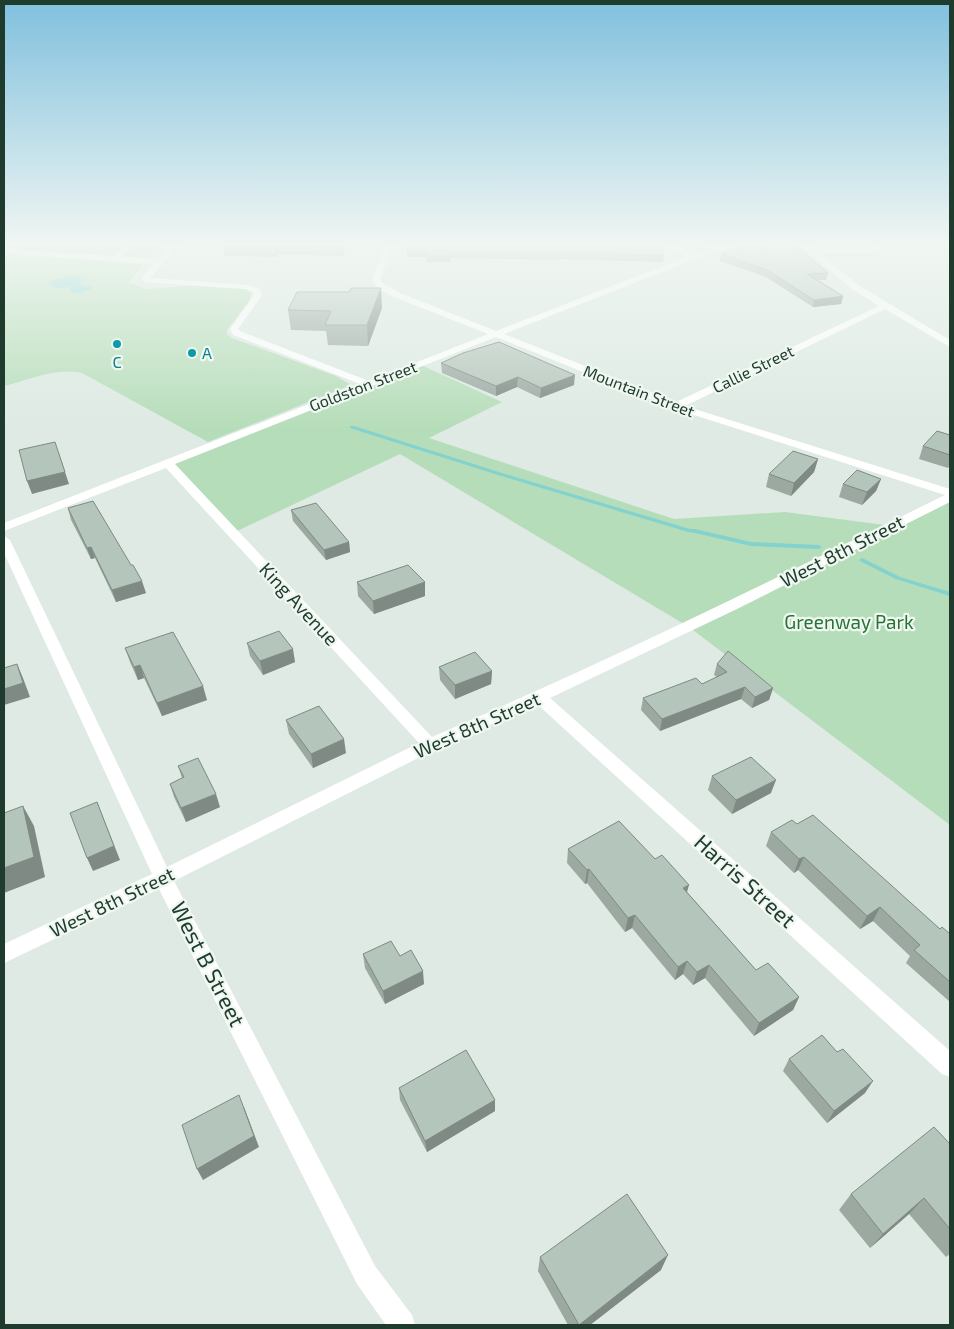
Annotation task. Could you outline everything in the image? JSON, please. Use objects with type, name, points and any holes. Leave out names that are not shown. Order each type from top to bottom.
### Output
[{"type":"street","points":[[252,304],[234,329],[236,333],[369,384]]},
{"type":"street","name":"Mountain Street","points":[[422,304],[494,335],[676,406],[950,493]]},
{"type":"street","name":"Goldston Street","points":[[4,527],[574,304]]},
{"type":"street","points":[[882,304],[950,344]]},
{"type":"street","name":"Callie Street","points":[[676,406],[885,306]]},
{"type":"street","name":"King Avenue","points":[[168,463],[430,745]]},
{"type":"street","name":"West 8th Street","points":[[4,954],[163,878],[430,745],[539,697],[732,606],[950,497]]},
{"type":"street","name":"West B Street","points":[[4,540],[163,878],[366,1275],[402,1325]]},
{"type":"street","name":"Harris Street","points":[[539,697],[950,1066]]},
{"type":"green space","points":[[4,304],[247,304],[227,330],[227,334],[232,338],[336,376],[351,385],[208,442],[82,373],[53,373],[4,386]]},
{"type":"green space","name":"Greenway Park","points":[[419,364],[502,402],[429,438],[674,519],[785,512],[892,526],[950,497],[950,825],[689,627],[400,454],[233,533],[168,463]]},
{"type":"building","points":[[291,304],[375,304],[367,325],[325,325],[331,311],[288,310]]},
{"type":"building","points":[[499,342],[575,375],[541,388],[518,377],[496,386],[441,363],[463,353]]},
{"type":"building","points":[[937,431],[950,435],[950,455],[923,446]]},
{"type":"building","points":[[55,442],[65,472],[27,481],[19,450]]},
{"type":"building","points":[[793,451],[818,459],[794,483],[769,474]]},
{"type":"building","points":[[857,470],[881,479],[867,492],[843,484]]},
{"type":"building","points":[[93,501],[142,581],[112,590],[91,547],[87,548],[68,508]]},
{"type":"building","points":[[316,503],[349,542],[324,550],[291,510]]},
{"type":"building","points":[[408,565],[425,582],[373,601],[357,582]]},
{"type":"building","points":[[279,631],[293,649],[260,661],[247,643]]},
{"type":"building","points":[[173,632],[203,686],[157,703],[140,665],[134,667],[125,648]]},
{"type":"building","points":[[728,651],[773,688],[755,697],[745,687],[662,719],[643,698],[696,678],[702,684],[727,672],[717,664]]},
{"type":"building","points":[[475,652],[492,671],[455,685],[439,667]]},
{"type":"building","points":[[17,664],[23,683],[4,689],[4,668]]},
{"type":"building","points":[[319,706],[344,739],[311,754],[286,720]]},
{"type":"building","points":[[751,757],[776,780],[736,800],[712,776]]},
{"type":"building","points":[[198,758],[216,794],[181,808],[170,784],[184,777],[178,766]]},
{"type":"building","points":[[97,802],[114,846],[87,858],[70,813]]},
{"type":"building","points":[[23,806],[34,857],[4,868],[4,813]]},
{"type":"building","points":[[813,815],[940,929],[942,927],[950,934],[950,982],[914,950],[920,945],[880,907],[867,916],[804,857],[799,859],[771,832],[792,820],[797,824]]},
{"type":"building","points":[[619,821],[655,859],[662,855],[689,885],[683,888],[756,970],[768,963],[799,997],[759,1023],[709,965],[697,972],[687,961],[678,967],[635,915],[628,918],[589,869],[587,870],[568,849]]},
{"type":"building","points":[[391,941],[400,956],[411,950],[423,971],[383,991],[363,954]]},
{"type":"building","points":[[822,1035],[837,1052],[843,1049],[873,1081],[834,1111],[789,1059]]},
{"type":"building","points":[[466,1050],[495,1100],[425,1141],[399,1088]]},
{"type":"building","points":[[239,1095],[254,1136],[197,1169],[182,1125]]},
{"type":"building","points":[[934,1127],[950,1144],[950,1229],[924,1198],[883,1234],[851,1194]]},
{"type":"building","points":[[627,1194],[668,1255],[579,1325],[540,1257]]},
{"type":"waterway","points":[[352,427],[690,531],[751,544],[819,547]]},
{"type":"waterway","points":[[862,560],[898,578],[950,594]]},
{"type":"place","name":"C","points":[[117,344]]},
{"type":"place","name":"A","points":[[192,353]]}]
